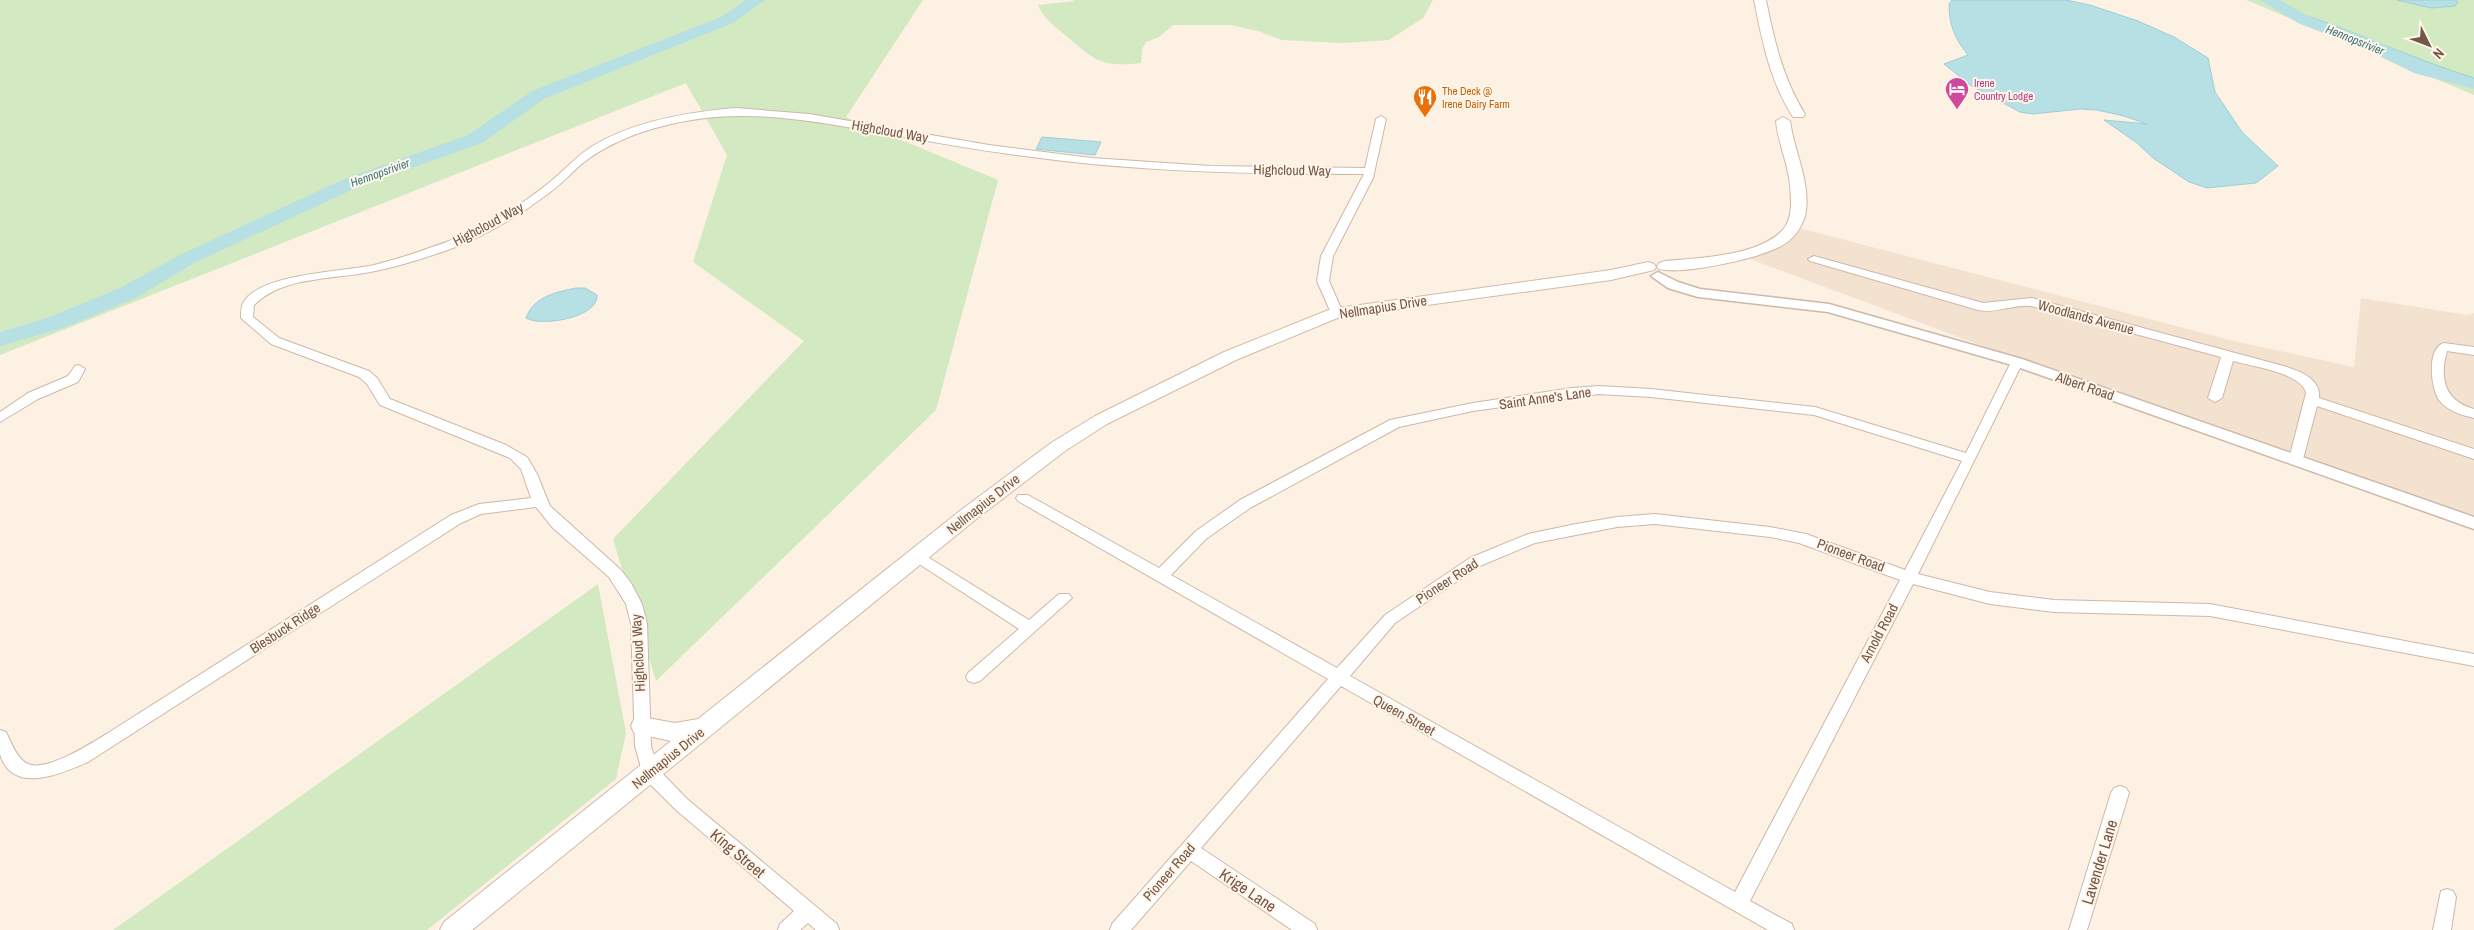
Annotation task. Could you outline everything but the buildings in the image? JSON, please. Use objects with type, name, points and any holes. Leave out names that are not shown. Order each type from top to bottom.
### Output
[{"type":"main road","name":"Nellmapius Drive","points":[[1760,0],[1776,64],[1798,119],[1792,157]]},
{"type":"main road","name":"Nellmapius Drive","points":[[453,930],[1032,466],[1101,420],[1230,356],[1337,313],[1610,275],[1660,272],[1694,264],[1729,259],[1752,253],[1768,246],[1789,231],[1796,222],[1798,212],[1792,157],[1774,76],[1776,64]]},
{"type":"main road","points":[[1782,117],[1798,119]]},
{"type":"main road","points":[[642,726],[675,732],[706,726]]},
{"type":"street","name":"Highcloud Way","points":[[650,773],[643,746],[639,624],[635,606],[626,587],[611,567],[565,530],[540,502],[530,469],[515,455],[386,402],[378,394],[372,379],[364,374],[276,341],[247,318],[245,312],[248,305],[263,291],[284,282],[361,271],[461,240],[548,190],[577,162],[610,139],[637,130],[707,114],[754,110],[776,112],[958,144],[1114,164],[1192,168],[1368,171]]},
{"type":"street","points":[[1337,313],[1327,294],[1324,280],[1327,256],[1368,178],[1368,171],[1381,119]]},
{"type":"street","name":"Woodlands Avenue","points":[[1814,259],[1982,307],[1996,308],[2016,302],[2032,302],[2228,355],[2299,376],[2311,386],[2312,400]]},
{"type":"street","name":"Albert Road","points":[[1660,272],[1685,290],[1714,296],[1782,301],[1829,308],[2017,362],[2474,523]]},
{"type":"street","points":[[2474,351],[2444,347],[2440,352],[2438,376],[2442,398],[2454,407],[2474,414]]},
{"type":"street","points":[[2215,398],[2228,355]]},
{"type":"street","name":"Arnold Road","points":[[1739,904],[1970,460],[2017,362]]},
{"type":"street","points":[[0,418],[33,396],[73,379],[79,369]]},
{"type":"street","name":"Saint Anne's Lane","points":[[1160,576],[1202,535],[1245,504],[1395,423],[1572,392],[1598,390],[1645,392],[1814,412],[1970,460]]},
{"type":"street","points":[[2296,459],[2312,400],[2474,454]]},
{"type":"street","name":"Queen Street","points":[[1023,498],[1785,930]]},
{"type":"street","name":"Blesbuck Ridge","points":[[0,737],[19,767],[35,772],[64,764],[92,749],[241,658],[462,515],[479,509],[540,502]]},
{"type":"street","name":"Pioneer Road","points":[[1119,930],[1390,619],[1470,565],[1507,547],[1533,538],[1576,529],[1617,522],[1655,519],[1770,532],[1813,541],[1958,592],[2021,602],[2089,607],[2210,610],[2474,660]]},
{"type":"street","points":[[918,556],[1030,628]]},
{"type":"street","points":[[974,677],[1064,598]]},
{"type":"street","name":"King Street","points":[[650,773],[681,804],[830,930]]},
{"type":"street","name":"Lavender Lane","points":[[2078,930],[2120,793]]},
{"type":"street","name":"Krige Lane","points":[[1188,849],[1308,930]]},
{"type":"street","points":[[2442,930],[2447,897]]},
{"type":"street","points":[[787,930],[807,911]]},
{"type":"shaded area","points":[[1791,226],[2234,341],[2354,367],[2361,298],[2467,315],[2474,313],[2474,524],[2004,354],[1739,255]]},
{"type":"green space","points":[[0,0],[923,0],[846,117],[998,180],[936,410],[656,681],[613,539],[804,341],[693,262],[727,155],[686,83],[0,355]]},
{"type":"green space","points":[[1072,0],[1433,0],[1423,18],[1389,40],[1343,43],[1282,40],[1258,31],[1231,25],[1173,25],[1159,37],[1146,42],[1142,49],[1141,63],[1115,64],[1098,60],[1083,50],[1049,21],[1038,5],[1075,1]]},
{"type":"green space","points":[[2246,0],[2474,0],[2474,95]]},
{"type":"green space","points":[[598,584],[626,733],[616,779],[427,930],[113,930]]},
{"type":"water","points":[[1952,0],[2066,0],[2090,5],[2138,21],[2174,37],[2208,58],[2215,92],[2242,132],[2278,166],[2256,183],[2207,188],[2189,182],[2153,158],[2137,143],[2104,120],[2147,124],[2124,116],[2097,110],[2080,109],[2033,114],[2020,112],[1973,87],[1944,64],[1968,55],[1956,37],[1952,25],[1949,4]]},
{"type":"water","points":[[2264,0],[2474,78],[2474,87],[2444,77],[2304,20]]},
{"type":"water","points":[[2397,0],[2456,0],[2458,2],[2455,6],[2431,8]]},
{"type":"water","points":[[1042,137],[1101,142],[1095,155],[1036,149]]},
{"type":"water","points":[[585,288],[597,295],[595,303],[589,310],[579,315],[555,321],[533,321],[526,318],[529,311],[540,300],[561,291]]},
{"type":"waterway","name":"Hennopsrivier","points":[[0,339],[55,323],[128,293],[187,259],[217,247],[349,184],[475,139],[538,95],[727,20],[757,0]]},
{"type":"waterway","name":"Hennopsrivier","points":[[2268,0],[2304,20],[2375,47],[2420,69],[2474,84]]},
{"type":"place","name":"Irene Country Lodge","points":[[1957,110]]},
{"type":"place","name":"The Deck @ Irene Dairy Farm","points":[[1425,118]]}]
